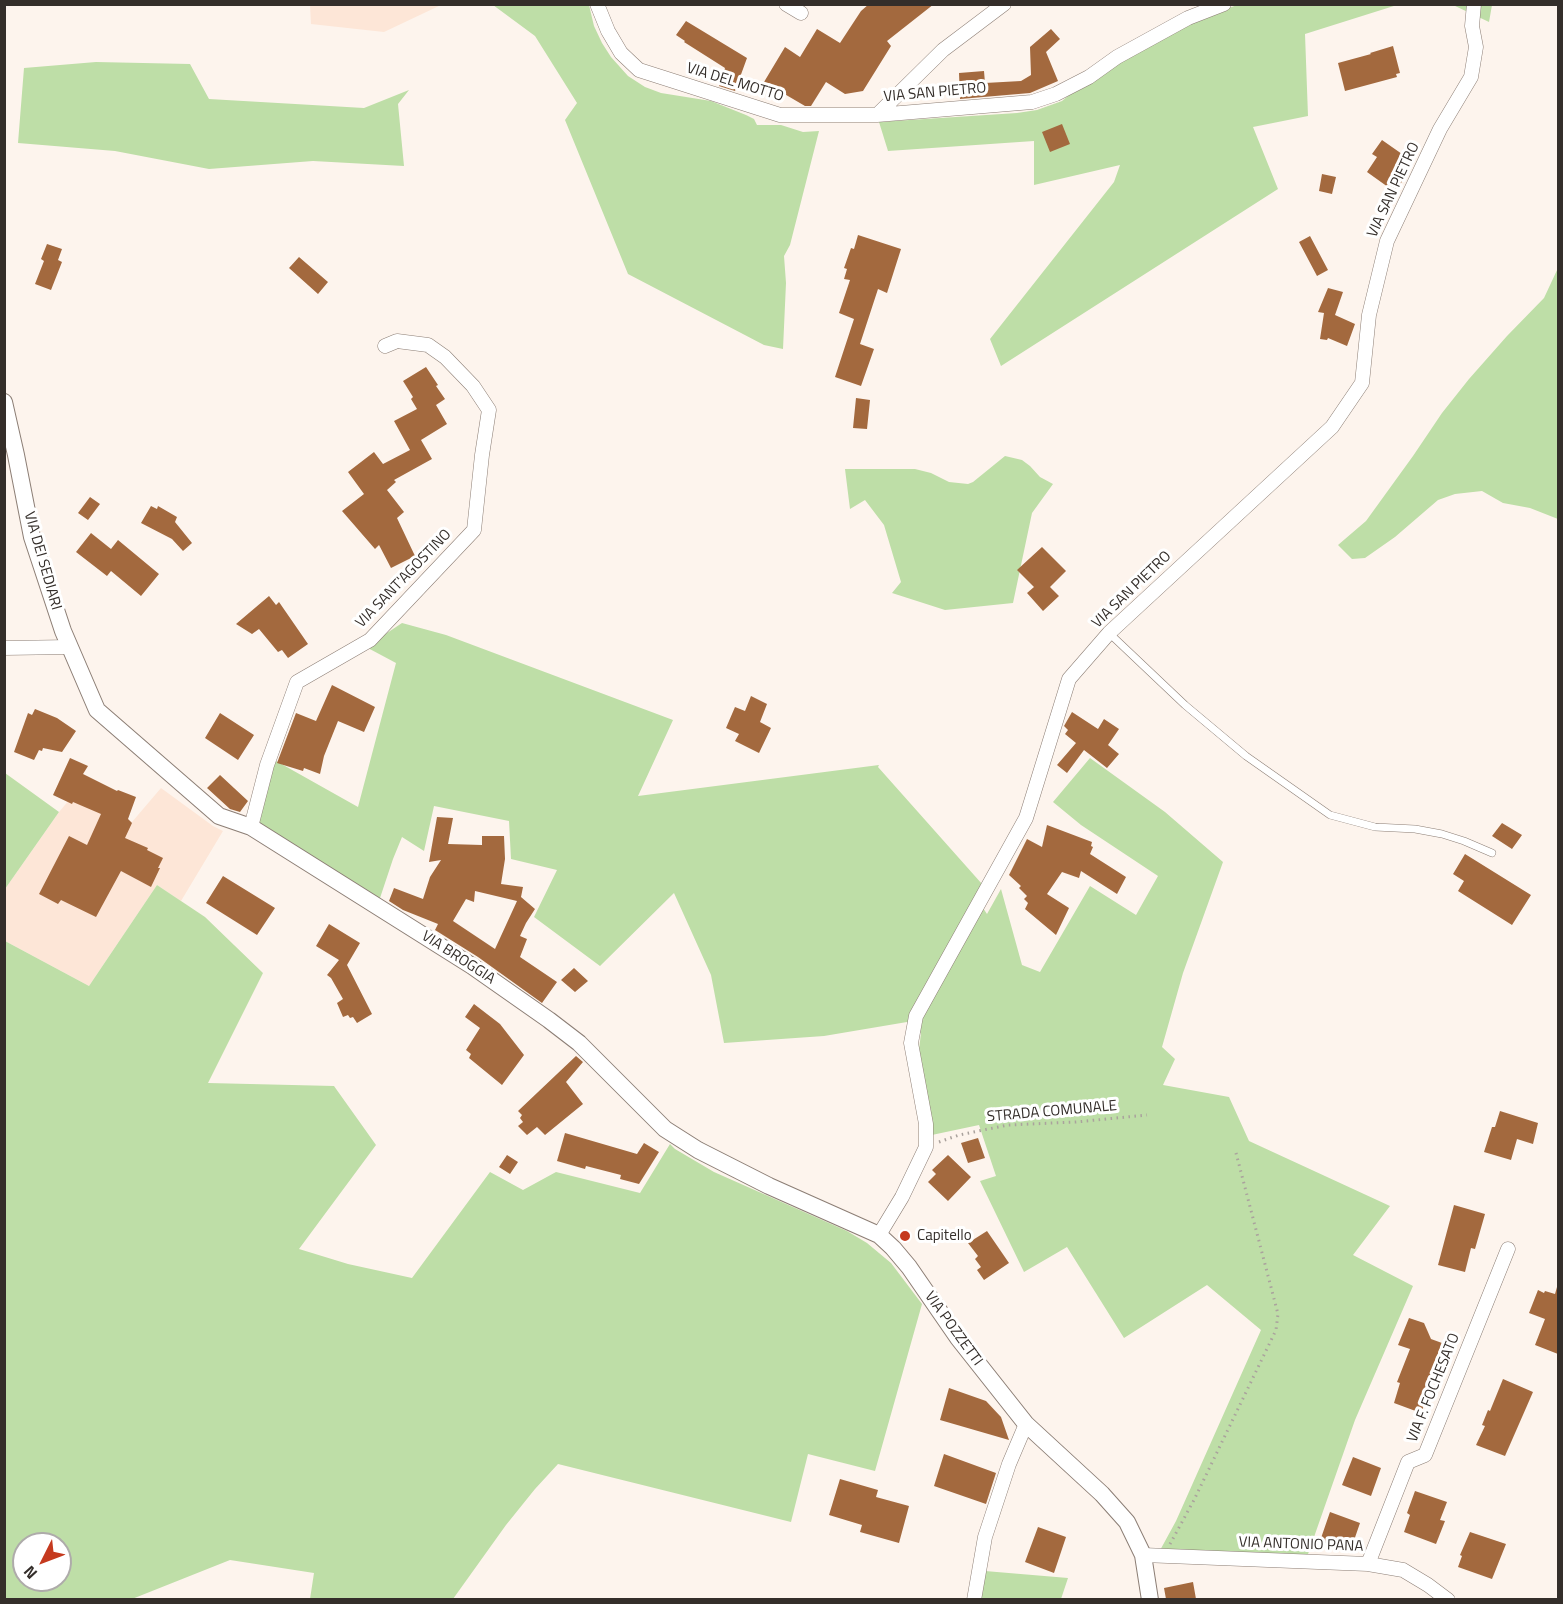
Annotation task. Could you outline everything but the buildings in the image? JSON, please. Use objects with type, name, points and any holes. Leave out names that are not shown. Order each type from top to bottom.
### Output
[{"type":"street","name":"VIA DEL MOTTO","points":[[597,4],[608,31],[621,53],[639,70],[780,115],[877,115]]},
{"type":"street","points":[[786,4],[801,13]]},
{"type":"street","points":[[877,115],[943,50],[1004,4]]},
{"type":"street","name":"VIA SAN PIETRO","points":[[877,115],[1032,102],[1048,97],[1089,77],[1117,57],[1188,18],[1224,4]]},
{"type":"street","name":"VIA SAN PIETRO","points":[[879,1235],[902,1197],[926,1148],[926,1124],[911,1043],[916,1016],[1026,819],[1069,679],[1109,633],[1332,427],[1362,383],[1368,315],[1387,241],[1440,129],[1471,76],[1476,47],[1472,26],[1474,4]]},
{"type":"street","name":"VIA SANT'AGOSTINO","points":[[251,827],[267,765],[297,682],[370,640],[474,531],[489,410],[473,386],[445,357],[428,345],[397,341],[384,346]]},
{"type":"street","name":"VIA DEI SEDIARI","points":[[4,402],[32,537],[70,647]]},
{"type":"street","points":[[4,648],[70,647]]},
{"type":"street","name":"VIA BROGGIA","points":[[70,647],[97,710],[219,816],[251,827],[472,966],[579,1043],[665,1129],[698,1150],[769,1186],[879,1235]]},
{"type":"street","name":"VIA POZZETTI","points":[[879,1235],[909,1267],[958,1338],[1026,1424],[1102,1494],[1127,1522],[1143,1555],[1150,1599]]},
{"type":"street","name":"VIA F. FOCHESATO","points":[[1368,1564],[1408,1462],[1425,1455],[1508,1249]]},
{"type":"street","points":[[974,1599],[985,1538],[1009,1464],[1026,1424]]},
{"type":"street","name":"VIA ANTONIO PANA","points":[[1143,1555],[1368,1564],[1403,1570],[1448,1599]]},
{"type":"lane","points":[[1109,633],[1185,705],[1246,756],[1330,815],[1375,827],[1415,829],[1442,834],[1492,853]]},
{"type":"path","name":"STRADA COMUNALE","points":[[926,1148],[959,1135],[1008,1125],[1076,1122],[1147,1115]]},
{"type":"path","points":[[1163,1556],[1194,1500],[1276,1330],[1278,1314],[1236,1153]]},
{"type":"shaded area","points":[[310,4],[441,5],[384,32],[311,24]]},
{"type":"shaded area","points":[[81,786],[132,822],[161,788],[223,831],[181,901],[157,885],[89,986],[5,941],[5,889],[59,812]]},
{"type":"green space","points":[[493,5],[589,5],[594,26],[611,57],[628,76],[645,87],[661,93],[711,101],[754,119],[757,125],[781,125],[803,132],[819,131],[790,245],[784,256],[786,283],[783,349],[764,345],[628,274],[565,120],[577,103],[535,36]]},
{"type":"green space","points":[[1237,5],[1397,5],[1305,34],[1308,116],[1253,127],[1278,189],[1001,366],[990,339],[1114,182],[1120,165],[1034,185],[1034,141],[888,151],[879,122],[1037,110],[1062,101],[1081,85],[1182,26]]},
{"type":"green space","points":[[1453,5],[1492,5],[1489,22]]},
{"type":"green space","points":[[96,62],[190,64],[209,99],[364,108],[409,90],[398,104],[404,166],[313,161],[209,169],[115,151],[18,143],[24,68]]},
{"type":"green space","points":[[1558,268],[1558,519],[1530,508],[1503,503],[1482,491],[1455,494],[1438,500],[1395,537],[1365,558],[1352,559],[1338,545],[1366,521],[1442,413],[1469,379],[1544,298]]},
{"type":"green space","points":[[1005,456],[1022,460],[1040,477],[1053,484],[1032,513],[1013,603],[945,610],[892,593],[901,582],[884,525],[865,500],[850,509],[845,469],[915,469],[931,473],[949,482],[968,484]]},
{"type":"green space","points":[[402,623],[446,635],[673,720],[638,796],[879,765],[878,767],[990,893],[983,908],[987,914],[1001,889],[1022,965],[1040,972],[1090,886],[1136,915],[1158,876],[1081,825],[1053,802],[1090,758],[1165,812],[1223,862],[1183,973],[1162,1047],[1175,1059],[1163,1085],[1229,1097],[1249,1141],[1390,1206],[1353,1255],[1413,1286],[1355,1420],[1307,1557],[1158,1554],[1176,1521],[1261,1330],[1207,1285],[1124,1338],[1067,1247],[1024,1272],[980,1181],[996,1176],[979,1125],[927,1136],[918,1058],[921,1033],[915,1027],[907,1022],[824,1036],[724,1043],[711,975],[674,893],[600,966],[534,917],[557,870],[511,859],[509,821],[434,806],[424,851],[402,837],[378,904],[248,826],[269,757],[358,807],[396,663],[366,647]]},
{"type":"green space","points":[[5,773],[59,812],[5,889]]},
{"type":"green space","points":[[157,885],[205,917],[263,973],[208,1083],[334,1086],[376,1145],[299,1249],[348,1264],[412,1278],[490,1172],[523,1190],[556,1172],[640,1193],[670,1144],[714,1172],[847,1231],[867,1243],[891,1263],[922,1304],[875,1471],[808,1454],[791,1522],[558,1464],[506,1525],[453,1599],[310,1599],[314,1573],[230,1560],[132,1599],[5,1599],[5,941],[89,986]]},
{"type":"green space","points":[[985,1571],[1068,1578],[1061,1599],[977,1600]]},
{"type":"place","name":"Capitello","points":[[905,1236]]}]
